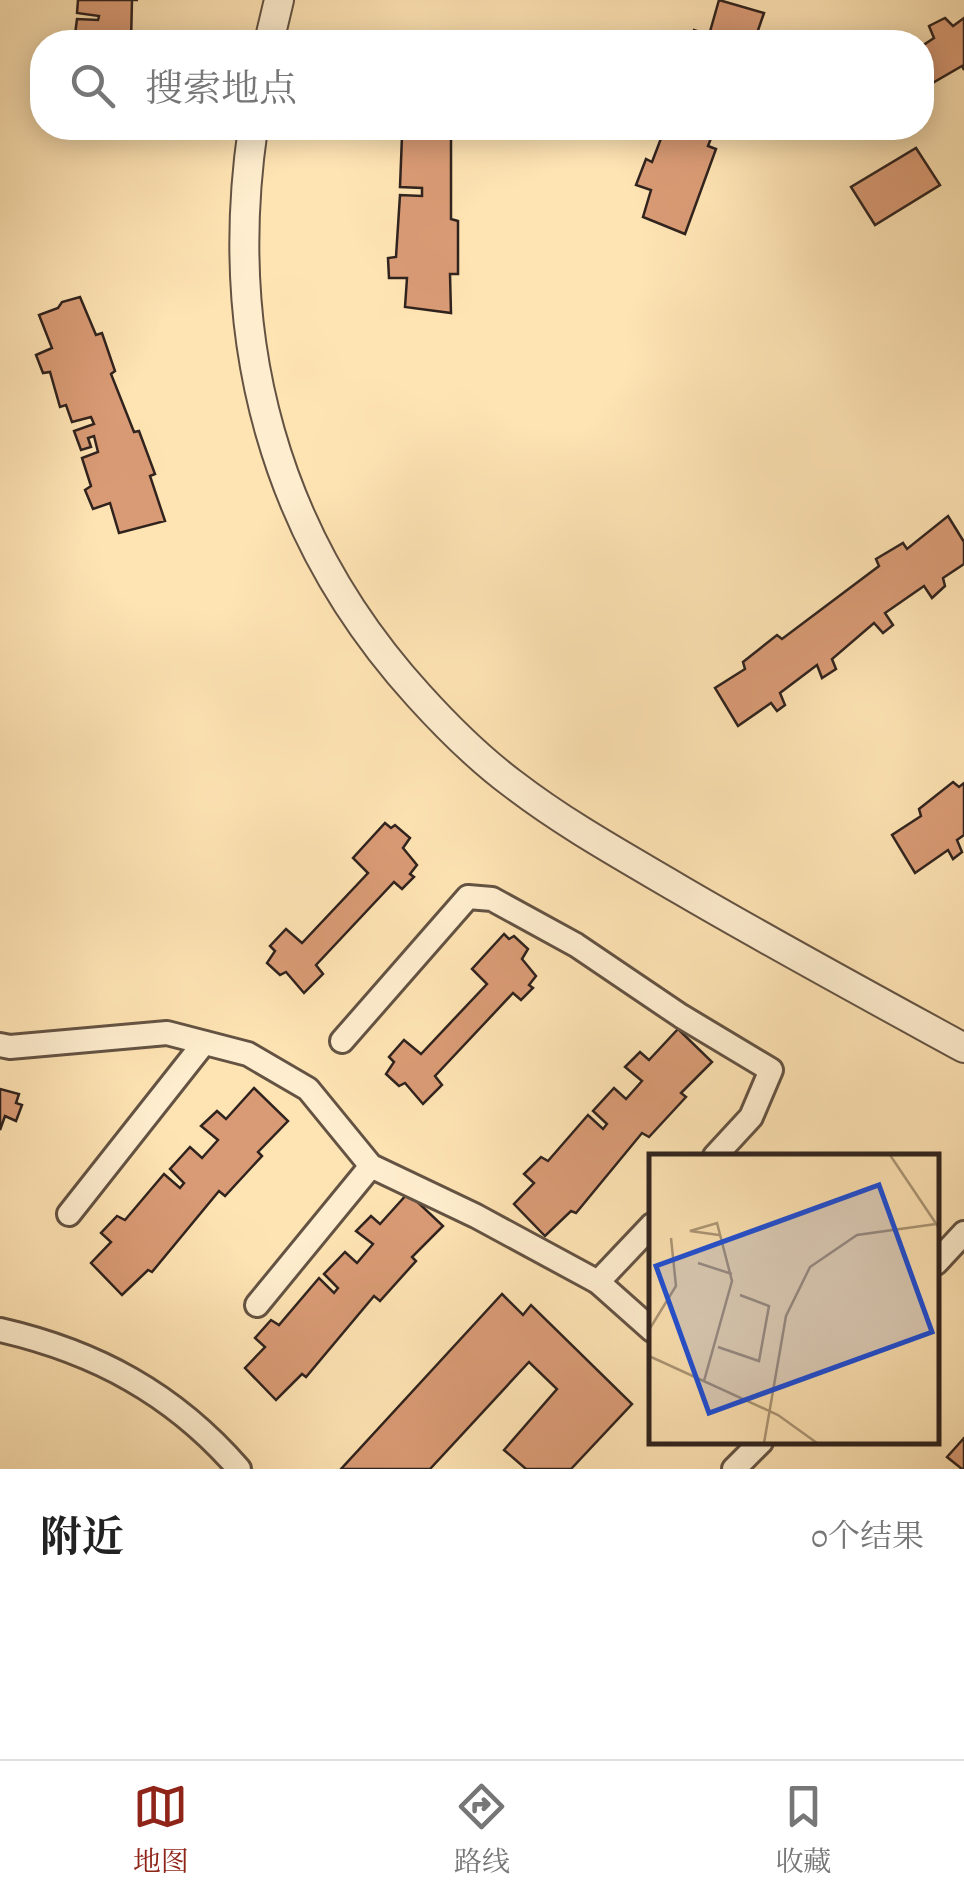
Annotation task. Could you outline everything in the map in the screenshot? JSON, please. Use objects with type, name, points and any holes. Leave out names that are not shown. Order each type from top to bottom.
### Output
[{"type":"street","points":[[272,30],[279,0]]},
{"type":"street","points":[[252,140],[246,188],[245,282],[254,363],[267,428],[304,526],[330,575],[398,673],[476,754],[563,820],[734,921],[964,1048]]},
{"type":"street","points":[[342,1042],[468,897],[492,899],[576,945],[681,1016],[771,1070],[752,1117],[716,1154]]},
{"type":"street","points":[[0,1044],[10,1047],[166,1033],[248,1054],[308,1089],[372,1166],[476,1216],[598,1282],[649,1327]]},
{"type":"street","points":[[69,1214],[204,1043]]},
{"type":"street","points":[[257,1304],[372,1166]]},
{"type":"street","points":[[598,1282],[649,1227]]},
{"type":"street","points":[[939,1260],[964,1233]]},
{"type":"street","points":[[0,1330],[69,1348],[129,1376],[179,1409],[239,1469]]},
{"type":"street","points":[[734,1469],[759,1444]]},
{"type":"building","points":[[78,0],[132,0],[131,30],[76,30],[77,19],[98,20],[99,16],[77,13]]},
{"type":"building","points":[[719,0],[764,13],[758,30],[710,30]]},
{"type":"building","points":[[945,18],[953,26],[964,18],[964,70],[962,66],[934,82],[934,30],[929,26]]},
{"type":"building","points":[[402,140],[451,140],[451,219],[458,221],[458,274],[450,274],[451,313],[405,307],[407,278],[389,278],[388,258],[396,257],[400,195],[422,196],[422,188],[400,187]]},
{"type":"building","points":[[660,140],[710,140],[708,146],[716,149],[685,234],[643,217],[651,190],[636,185],[646,159],[652,162]]},
{"type":"building","points":[[916,148],[940,185],[875,225],[851,187]]},
{"type":"building","points":[[80,297],[96,335],[102,333],[115,371],[111,374],[155,474],[150,476],[165,521],[119,533],[110,503],[93,509],[85,490],[91,486],[82,458],[98,452],[94,436],[88,438],[91,447],[81,450],[74,431],[94,424],[91,417],[72,422],[66,405],[60,407],[50,372],[43,373],[36,355],[52,348],[39,315]]},
{"type":"building","points":[[948,516],[964,542],[964,564],[943,578],[945,586],[932,598],[924,586],[885,613],[893,625],[883,633],[874,623],[832,659],[836,669],[822,678],[817,665],[780,693],[785,705],[777,711],[771,703],[738,726],[715,688],[745,669],[743,662],[777,635],[782,639],[879,566],[876,559],[903,543],[907,549]]},
{"type":"building","points":[[953,782],[959,787],[964,783],[964,835],[957,840],[962,852],[953,859],[948,850],[915,873],[892,835],[921,816],[919,809]]},
{"type":"building","points":[[385,823],[391,828],[395,825],[410,838],[403,848],[417,865],[410,874],[414,877],[402,889],[394,882],[316,965],[323,974],[304,993],[286,972],[280,975],[267,963],[275,951],[270,946],[286,929],[302,943],[368,873],[353,858]]},
{"type":"building","points":[[504,934],[509,939],[514,936],[528,949],[522,959],[536,976],[529,985],[533,988],[521,1000],[513,993],[435,1076],[442,1085],[423,1104],[405,1083],[399,1086],[386,1074],[394,1062],[389,1057],[404,1040],[421,1054],[487,984],[472,969]]},
{"type":"building","points":[[678,1029],[712,1062],[681,1093],[686,1097],[649,1137],[642,1133],[576,1213],[571,1211],[545,1236],[514,1204],[534,1183],[524,1174],[541,1157],[548,1161],[588,1115],[603,1129],[607,1124],[593,1111],[614,1088],[626,1099],[642,1081],[625,1067],[640,1052],[649,1060]]},
{"type":"building","points":[[254,1088],[288,1121],[258,1152],[262,1156],[225,1196],[219,1191],[152,1272],[148,1270],[122,1295],[91,1263],[111,1242],[101,1233],[117,1216],[125,1220],[164,1174],[180,1188],[184,1183],[170,1169],[190,1147],[202,1158],[218,1140],[201,1126],[217,1111],[226,1119]]},
{"type":"building","points":[[0,1089],[19,1094],[16,1103],[22,1105],[16,1121],[5,1116],[0,1130]]},
{"type":"building","points":[[408,1193],[443,1226],[412,1257],[416,1261],[380,1301],[374,1296],[306,1377],[302,1374],[276,1400],[245,1368],[265,1347],[255,1338],[271,1320],[279,1325],[319,1278],[334,1293],[338,1288],[324,1274],[345,1252],[357,1263],[373,1244],[356,1231],[371,1216],[380,1224]]},
{"type":"building","points":[[502,1294],[523,1315],[531,1305],[632,1404],[571,1469],[526,1469],[504,1450],[557,1389],[529,1362],[430,1469],[341,1469]]},
{"type":"building","points":[[964,1438],[964,1469],[962,1469],[947,1457]]}]
